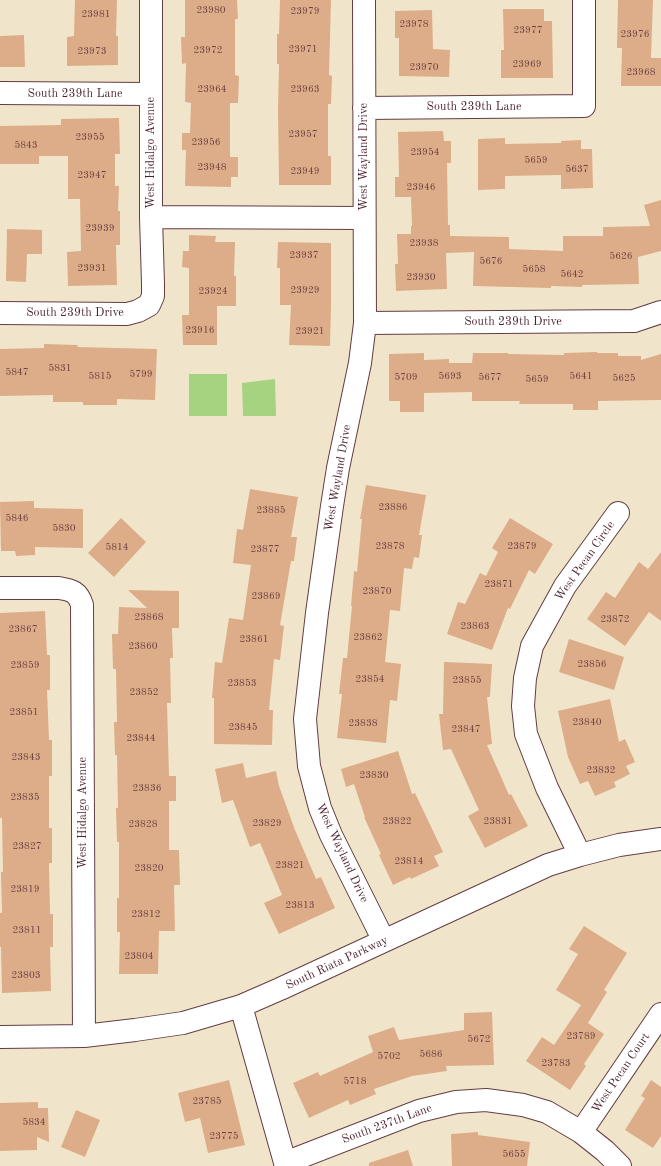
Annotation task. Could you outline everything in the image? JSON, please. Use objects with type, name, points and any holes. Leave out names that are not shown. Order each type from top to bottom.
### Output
[{"type":"street","name":"West Hidalgo Avenue","points":[[149,305],[153,296],[150,94],[151,0]]},
{"type":"street","name":"West Wayland Drive","points":[[364,0],[365,323],[360,363],[339,460],[317,613],[306,719],[309,766],[320,808],[325,822],[384,941]]},
{"type":"street","name":"South 239th Lane","points":[[364,108],[584,106],[584,0]]},
{"type":"street","name":"South 239th Lane","points":[[0,93],[150,94]]},
{"type":"street","points":[[151,217],[364,218]]},
{"type":"street","name":"South 239th Drive","points":[[0,313],[127,314],[138,311],[149,305]]},
{"type":"street","name":"South 239th Drive","points":[[365,323],[634,321],[661,312]]},
{"type":"street","name":"West Pecan Circle","points":[[580,855],[547,788],[526,734],[523,706],[525,678],[532,646],[565,586],[618,513]]},
{"type":"street","name":"West Hidalgo Avenue","points":[[0,588],[68,589],[80,598],[82,605],[84,1036]]},
{"type":"street","name":"South Riata Parkway","points":[[0,1036],[84,1036],[135,1030],[183,1023],[241,1006],[548,865],[619,845],[661,839]]},
{"type":"street","points":[[241,1006],[286,1165]]},
{"type":"street","name":"West Pecan Court","points":[[581,1132],[661,1014]]},
{"type":"street","name":"South 237th Lane","points":[[286,1165],[419,1111],[456,1102],[486,1100],[523,1105],[547,1112],[581,1132],[620,1166]]},
{"type":"green space","points":[[189,374],[227,374],[227,416],[189,416]]},
{"type":"green space","points":[[275,379],[276,416],[243,416],[242,383]]},
{"type":"building","points":[[75,0],[117,0],[116,36],[118,36],[118,65],[67,66],[67,37],[74,36]]},
{"type":"building","points":[[185,0],[237,0],[238,19],[235,19],[235,75],[239,76],[238,103],[230,103],[230,157],[238,157],[238,177],[231,177],[231,187],[185,186],[186,150],[182,150],[182,133],[190,133],[191,103],[185,102],[186,63],[182,64],[181,37],[185,37]]},
{"type":"building","points":[[280,0],[331,0],[329,75],[332,76],[331,104],[328,104],[328,156],[331,156],[331,185],[279,185],[279,64],[277,64],[277,34],[279,34]]},
{"type":"building","points":[[618,0],[653,0],[651,58],[661,58],[661,86],[621,86],[622,48],[617,48]]},
{"type":"building","points":[[503,9],[544,9],[544,21],[552,21],[553,78],[501,78],[501,50],[504,50]]},
{"type":"building","points":[[432,10],[433,49],[450,50],[449,77],[399,76],[399,38],[395,38],[395,11]]},
{"type":"building","points":[[24,35],[25,67],[0,67],[0,36]]},
{"type":"building","points":[[119,118],[120,154],[115,154],[115,186],[119,186],[118,211],[120,211],[120,245],[116,245],[117,285],[68,286],[67,252],[81,251],[80,199],[68,199],[68,156],[39,156],[39,164],[0,164],[0,126],[61,125],[61,119]]},
{"type":"building","points":[[443,131],[444,141],[451,141],[451,163],[447,163],[448,225],[450,225],[450,236],[509,237],[509,249],[563,251],[563,236],[603,236],[603,227],[650,226],[644,205],[661,200],[661,251],[638,257],[639,284],[582,285],[582,287],[551,286],[551,288],[473,286],[474,252],[446,253],[447,289],[396,291],[395,264],[398,264],[397,234],[411,234],[412,226],[411,197],[395,197],[395,177],[399,177],[398,132]]},
{"type":"building","points":[[505,138],[505,144],[561,143],[561,141],[581,140],[581,149],[592,149],[593,188],[561,189],[561,175],[505,176],[505,189],[478,190],[478,139]]},
{"type":"building","points":[[7,229],[42,230],[42,254],[27,254],[26,282],[6,281]]},
{"type":"building","points":[[189,235],[216,236],[215,242],[235,242],[234,276],[236,276],[236,306],[217,306],[217,345],[183,345],[182,315],[189,315],[189,268],[182,267],[183,251],[189,251]]},
{"type":"building","points":[[278,242],[331,243],[330,346],[289,345],[291,305],[280,305],[280,268],[277,268]]},
{"type":"building","points":[[44,344],[78,345],[77,347],[157,349],[155,400],[117,399],[117,405],[83,405],[83,402],[53,402],[53,395],[0,396],[0,349],[44,348]]},
{"type":"building","points":[[424,353],[424,360],[449,359],[449,363],[472,363],[473,353],[564,355],[564,353],[618,353],[618,356],[641,356],[641,360],[661,354],[661,400],[598,401],[598,410],[573,410],[573,404],[519,404],[520,401],[472,401],[472,392],[424,393],[424,412],[400,412],[400,401],[389,401],[389,354]]},
{"type":"building","points":[[366,485],[426,495],[419,535],[422,535],[419,558],[414,557],[412,569],[404,568],[400,611],[390,610],[385,662],[401,664],[397,701],[390,700],[386,743],[337,738],[342,694],[339,694],[343,658],[347,658],[354,571],[357,572],[362,519],[360,519]]},
{"type":"building","points":[[250,489],[298,497],[291,537],[297,537],[294,561],[291,561],[280,625],[284,626],[280,660],[274,659],[269,710],[273,710],[272,745],[214,744],[214,698],[212,698],[215,662],[222,663],[229,618],[243,620],[251,565],[233,563],[237,529],[243,530]]},
{"type":"building","points":[[34,501],[34,508],[83,509],[83,548],[35,547],[35,555],[16,556],[15,551],[1,551],[0,502]]},
{"type":"building","points":[[121,518],[146,542],[114,577],[88,553]]},
{"type":"building","points":[[510,518],[553,544],[535,574],[529,570],[510,609],[508,608],[492,650],[447,634],[458,602],[465,604],[480,573],[486,576],[498,552],[492,548]]},
{"type":"building","points":[[661,552],[661,621],[649,612],[625,646],[587,619],[606,592],[615,598],[639,562],[648,569]]},
{"type":"building","points":[[128,590],[179,591],[179,628],[172,628],[173,658],[170,658],[171,703],[167,703],[169,776],[176,776],[176,801],[169,801],[169,850],[179,850],[180,885],[174,885],[175,931],[159,931],[158,974],[119,974],[120,932],[117,932],[117,898],[119,898],[119,842],[117,842],[117,755],[115,755],[114,722],[117,722],[116,669],[113,669],[112,634],[118,634],[119,607],[147,608]]},
{"type":"building","points":[[45,611],[47,655],[50,655],[50,690],[47,690],[49,740],[52,740],[52,776],[49,776],[49,828],[52,828],[52,863],[49,863],[50,914],[53,914],[53,947],[50,947],[51,991],[2,993],[0,947],[0,913],[2,913],[1,872],[3,872],[2,818],[0,818],[0,613]]},
{"type":"building","points":[[569,639],[624,657],[614,690],[559,672]]},
{"type":"building","points":[[444,662],[492,664],[490,697],[487,697],[492,744],[487,745],[509,795],[511,794],[528,826],[485,848],[468,816],[479,810],[451,749],[443,750],[439,714],[443,714]]},
{"type":"building","points":[[610,699],[619,742],[625,739],[635,762],[626,766],[630,774],[614,782],[616,787],[595,796],[588,781],[580,784],[568,757],[558,711]]},
{"type":"building","points":[[398,751],[412,794],[415,793],[443,852],[434,856],[439,866],[411,879],[410,877],[393,885],[364,817],[354,784],[346,787],[341,769]]},
{"type":"building","points":[[243,763],[246,778],[276,771],[279,786],[295,830],[316,879],[321,877],[335,908],[279,934],[264,903],[282,895],[260,843],[250,847],[233,800],[222,803],[215,769]]},
{"type":"building","points":[[584,926],[627,953],[604,990],[607,992],[588,1023],[604,1034],[584,1064],[586,1066],[570,1090],[526,1061],[542,1037],[554,1045],[581,1005],[556,990],[578,954],[569,949]]},
{"type":"building","points":[[492,1012],[494,1065],[446,1066],[447,1071],[412,1076],[374,1089],[376,1094],[350,1105],[348,1100],[309,1118],[293,1083],[318,1072],[320,1076],[373,1052],[368,1036],[394,1027],[399,1040],[464,1030],[464,1013]]},
{"type":"building","points":[[229,1080],[245,1145],[208,1153],[200,1118],[185,1122],[178,1093]]},
{"type":"building","points":[[651,1080],[661,1087],[661,1136],[653,1148],[625,1130],[645,1098],[641,1096]]},
{"type":"building","points":[[38,1102],[38,1108],[48,1108],[49,1142],[37,1137],[37,1150],[0,1151],[0,1103]]},
{"type":"building","points":[[76,1110],[100,1120],[85,1157],[61,1147]]},
{"type":"building","points":[[478,1132],[478,1135],[530,1142],[527,1166],[452,1166],[451,1134]]},
{"type":"building","points":[[408,1150],[413,1166],[369,1166],[369,1163]]}]
